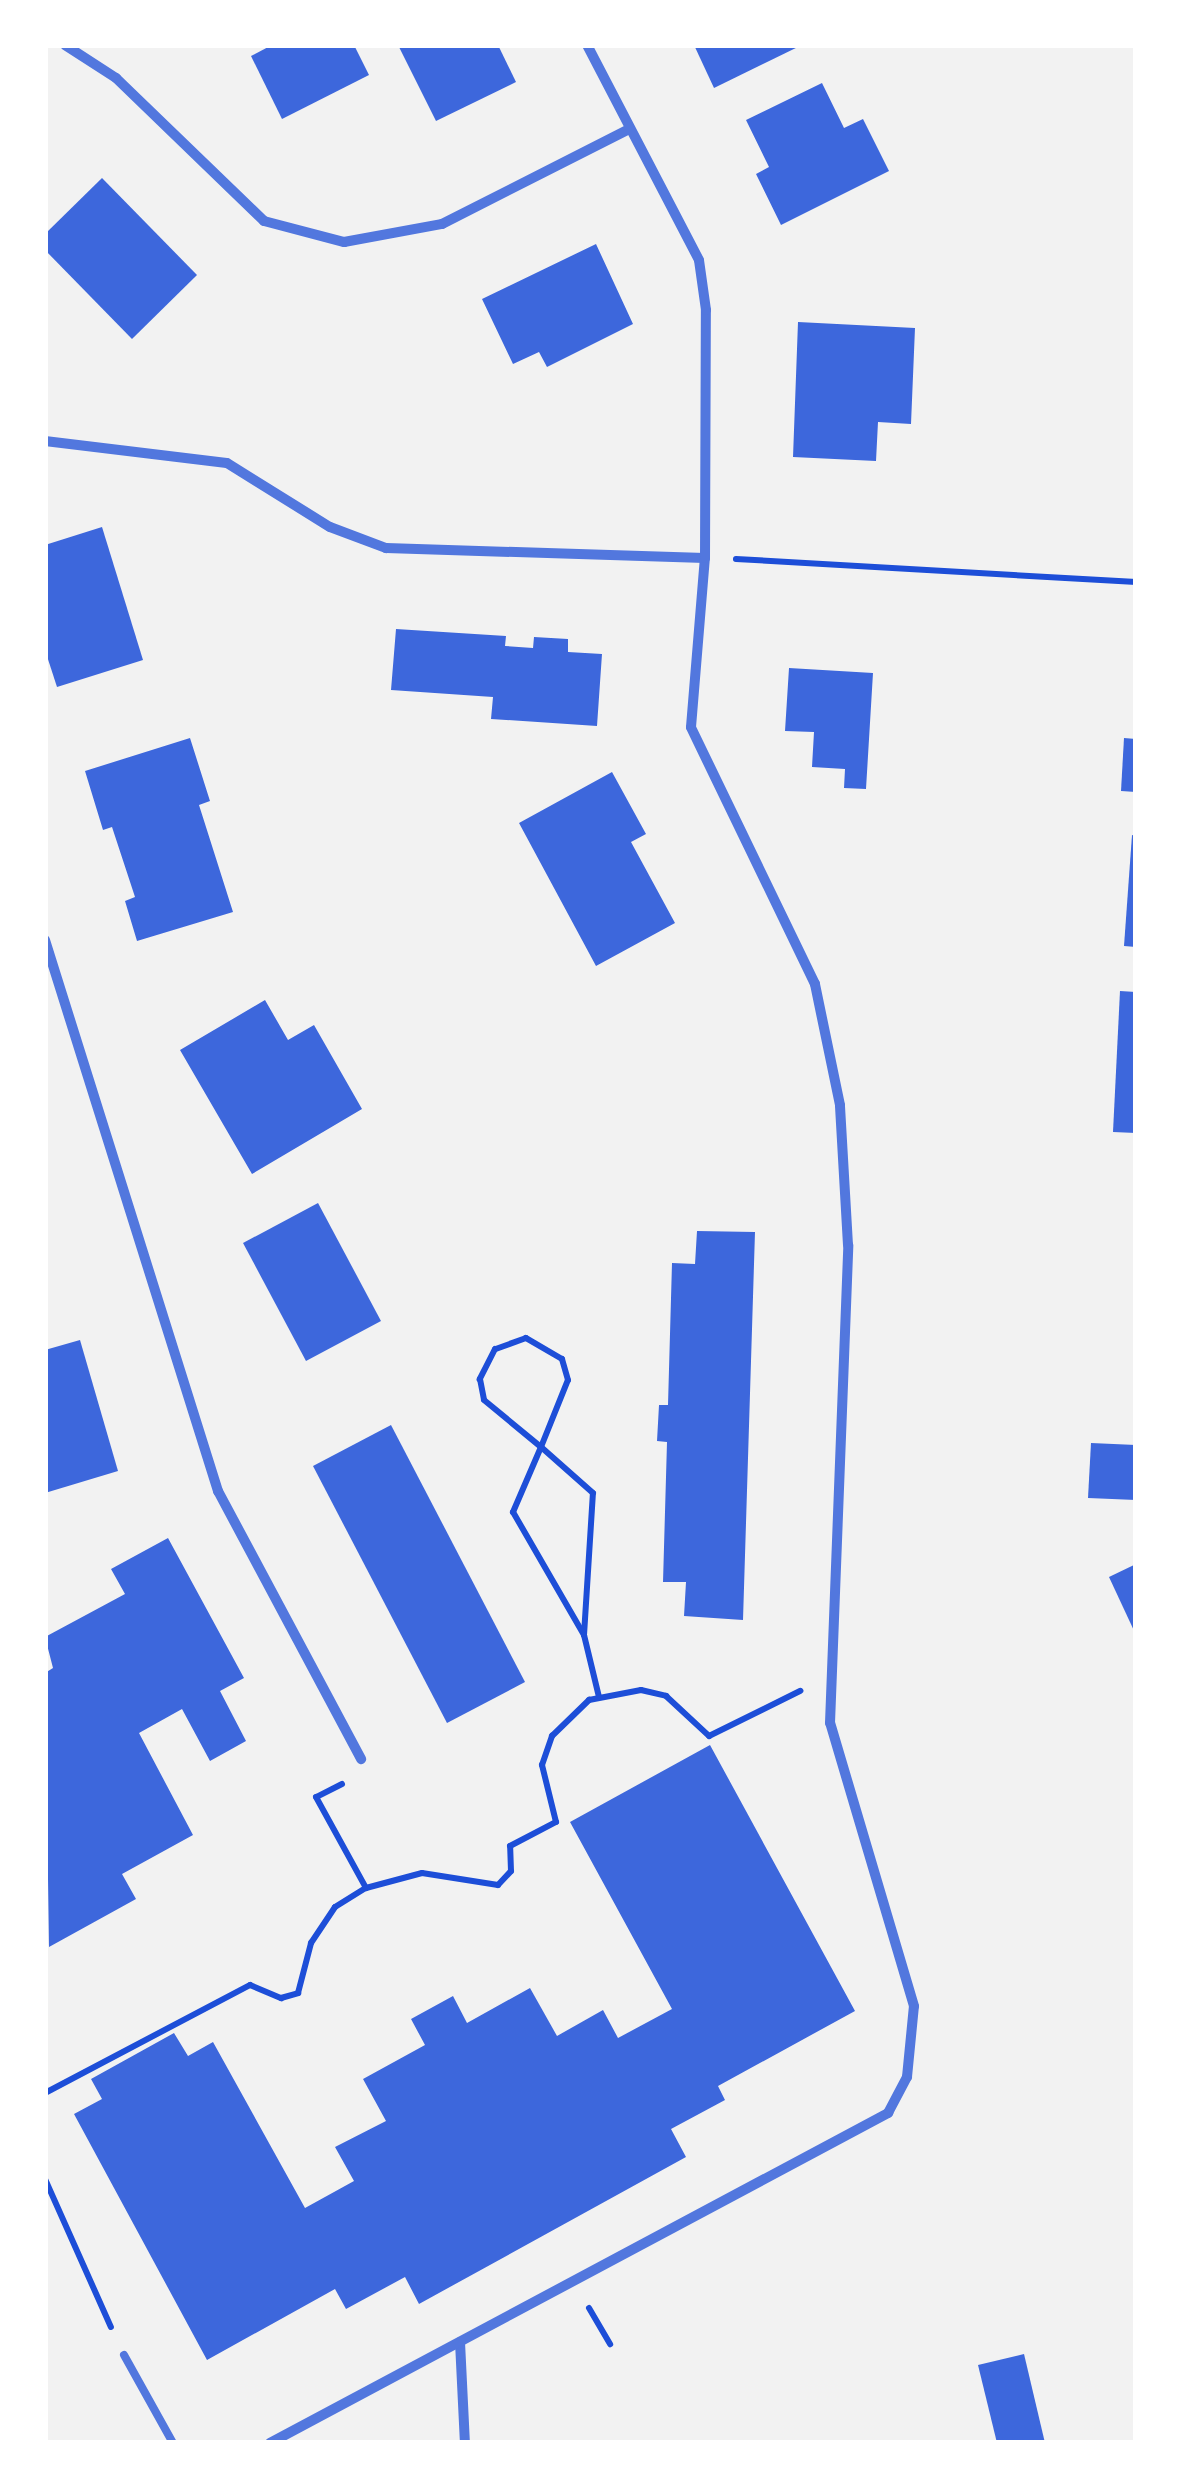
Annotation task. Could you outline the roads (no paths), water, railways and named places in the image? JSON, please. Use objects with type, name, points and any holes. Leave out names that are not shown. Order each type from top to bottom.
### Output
[{"type":"street","points":[[65,45],[116,78],[264,220],[344,242],[442,224],[628,128]]},
{"type":"street","points":[[270,2443],[888,2113],[907,2077],[914,2006],[830,1723],[848,1245],[840,1105],[815,984],[690,727],[705,558],[706,310],[699,260],[587,45]]},
{"type":"street","points":[[45,441],[227,463],[330,527],[386,548],[705,558]]},
{"type":"street","points":[[45,940],[218,1492],[361,1758]]},
{"type":"street","points":[[460,2342],[465,2443]]},
{"type":"lane","points":[[124,2355],[173,2443]]}]
